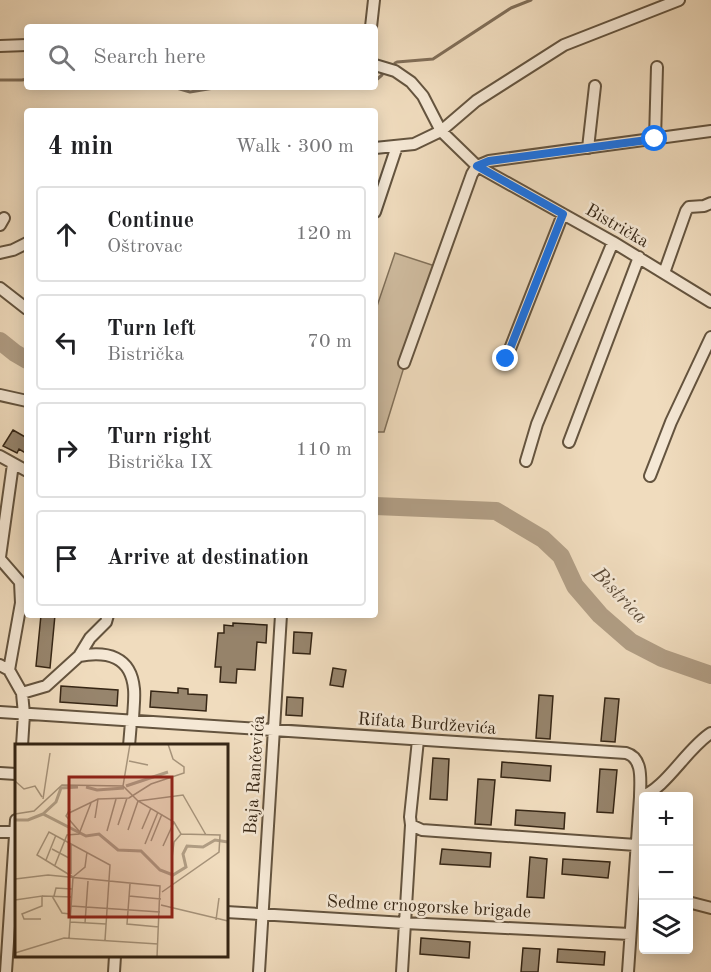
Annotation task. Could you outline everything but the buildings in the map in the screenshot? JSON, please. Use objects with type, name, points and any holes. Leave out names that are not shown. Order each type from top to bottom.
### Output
[{"type":"street","points":[[371,24],[374,0]]},
{"type":"street","points":[[378,148],[414,144],[441,131],[476,101],[564,45],[679,0]]},
{"type":"street","points":[[0,46],[24,45]]},
{"type":"street","name":"Bistrička","points":[[378,66],[395,71],[411,82],[423,96],[441,131],[477,166],[614,242],[711,302]]},
{"type":"street","points":[[655,139],[657,67]]},
{"type":"street","points":[[588,148],[595,87]]},
{"type":"street","points":[[404,363],[472,174],[477,166],[489,161],[711,131]]},
{"type":"street","points":[[378,203],[397,146]]},
{"type":"street","points":[[664,273],[686,211],[689,207],[711,203]]},
{"type":"street","points":[[506,359],[563,214]]},
{"type":"street","points":[[526,460],[537,424],[614,242]]},
{"type":"street","points":[[0,253],[24,244]]},
{"type":"street","points":[[569,442],[639,257]]},
{"type":"street","points":[[0,288],[24,307]]},
{"type":"street","points":[[650,476],[671,422],[711,337]]},
{"type":"street","points":[[0,395],[24,400]]},
{"type":"street","points":[[0,456],[24,470]]},
{"type":"street","points":[[13,464],[0,558],[20,582],[21,603],[4,667],[22,693],[24,714],[22,744]]},
{"type":"street","points":[[22,693],[46,686],[79,656],[90,638],[107,618]]},
{"type":"street","name":"Baja Rančevića","points":[[259,972],[281,618]]},
{"type":"street","points":[[79,656],[104,654],[115,657],[124,664],[130,674],[134,689],[129,744]]},
{"type":"street","name":"Rifata Burdževića","points":[[0,712],[627,753],[635,757],[639,768],[640,792]]},
{"type":"street","points":[[651,792],[696,744],[711,733]]},
{"type":"street","points":[[402,972],[410,817],[418,740]]},
{"type":"street","points":[[0,773],[15,774]]},
{"type":"street","name":"Rifata Burdževića","points":[[628,972],[630,934],[638,889],[636,845],[639,809]]},
{"type":"street","points":[[411,825],[422,830],[636,845]]},
{"type":"street","points":[[0,832],[15,838]]},
{"type":"street","points":[[6,972],[3,950],[14,895],[15,866]]},
{"type":"street","points":[[693,903],[711,908]]},
{"type":"street","name":"Sedme crnogorske brigade","points":[[228,912],[630,934]]},
{"type":"street","points":[[114,972],[115,957]]},
{"type":"shaded area","points":[[395,253],[435,266],[384,432],[378,432],[378,303]]},
{"type":"waterway","points":[[395,63],[433,59],[511,8],[531,0]]},
{"type":"waterway","points":[[378,78],[382,75]]},
{"type":"waterway","points":[[0,80],[24,80]]},
{"type":"waterway","points":[[183,90],[190,92],[202,90]]},
{"type":"waterway","name":"Bistrica","points":[[0,341],[24,358]]},
{"type":"waterway","name":"Bistrica","points":[[378,506],[496,511],[543,539],[561,556],[575,586],[600,615],[631,642],[662,658],[711,675]]},
{"type":"route","points":[[506,359],[563,214],[477,166],[489,161],[655,139]]}]
